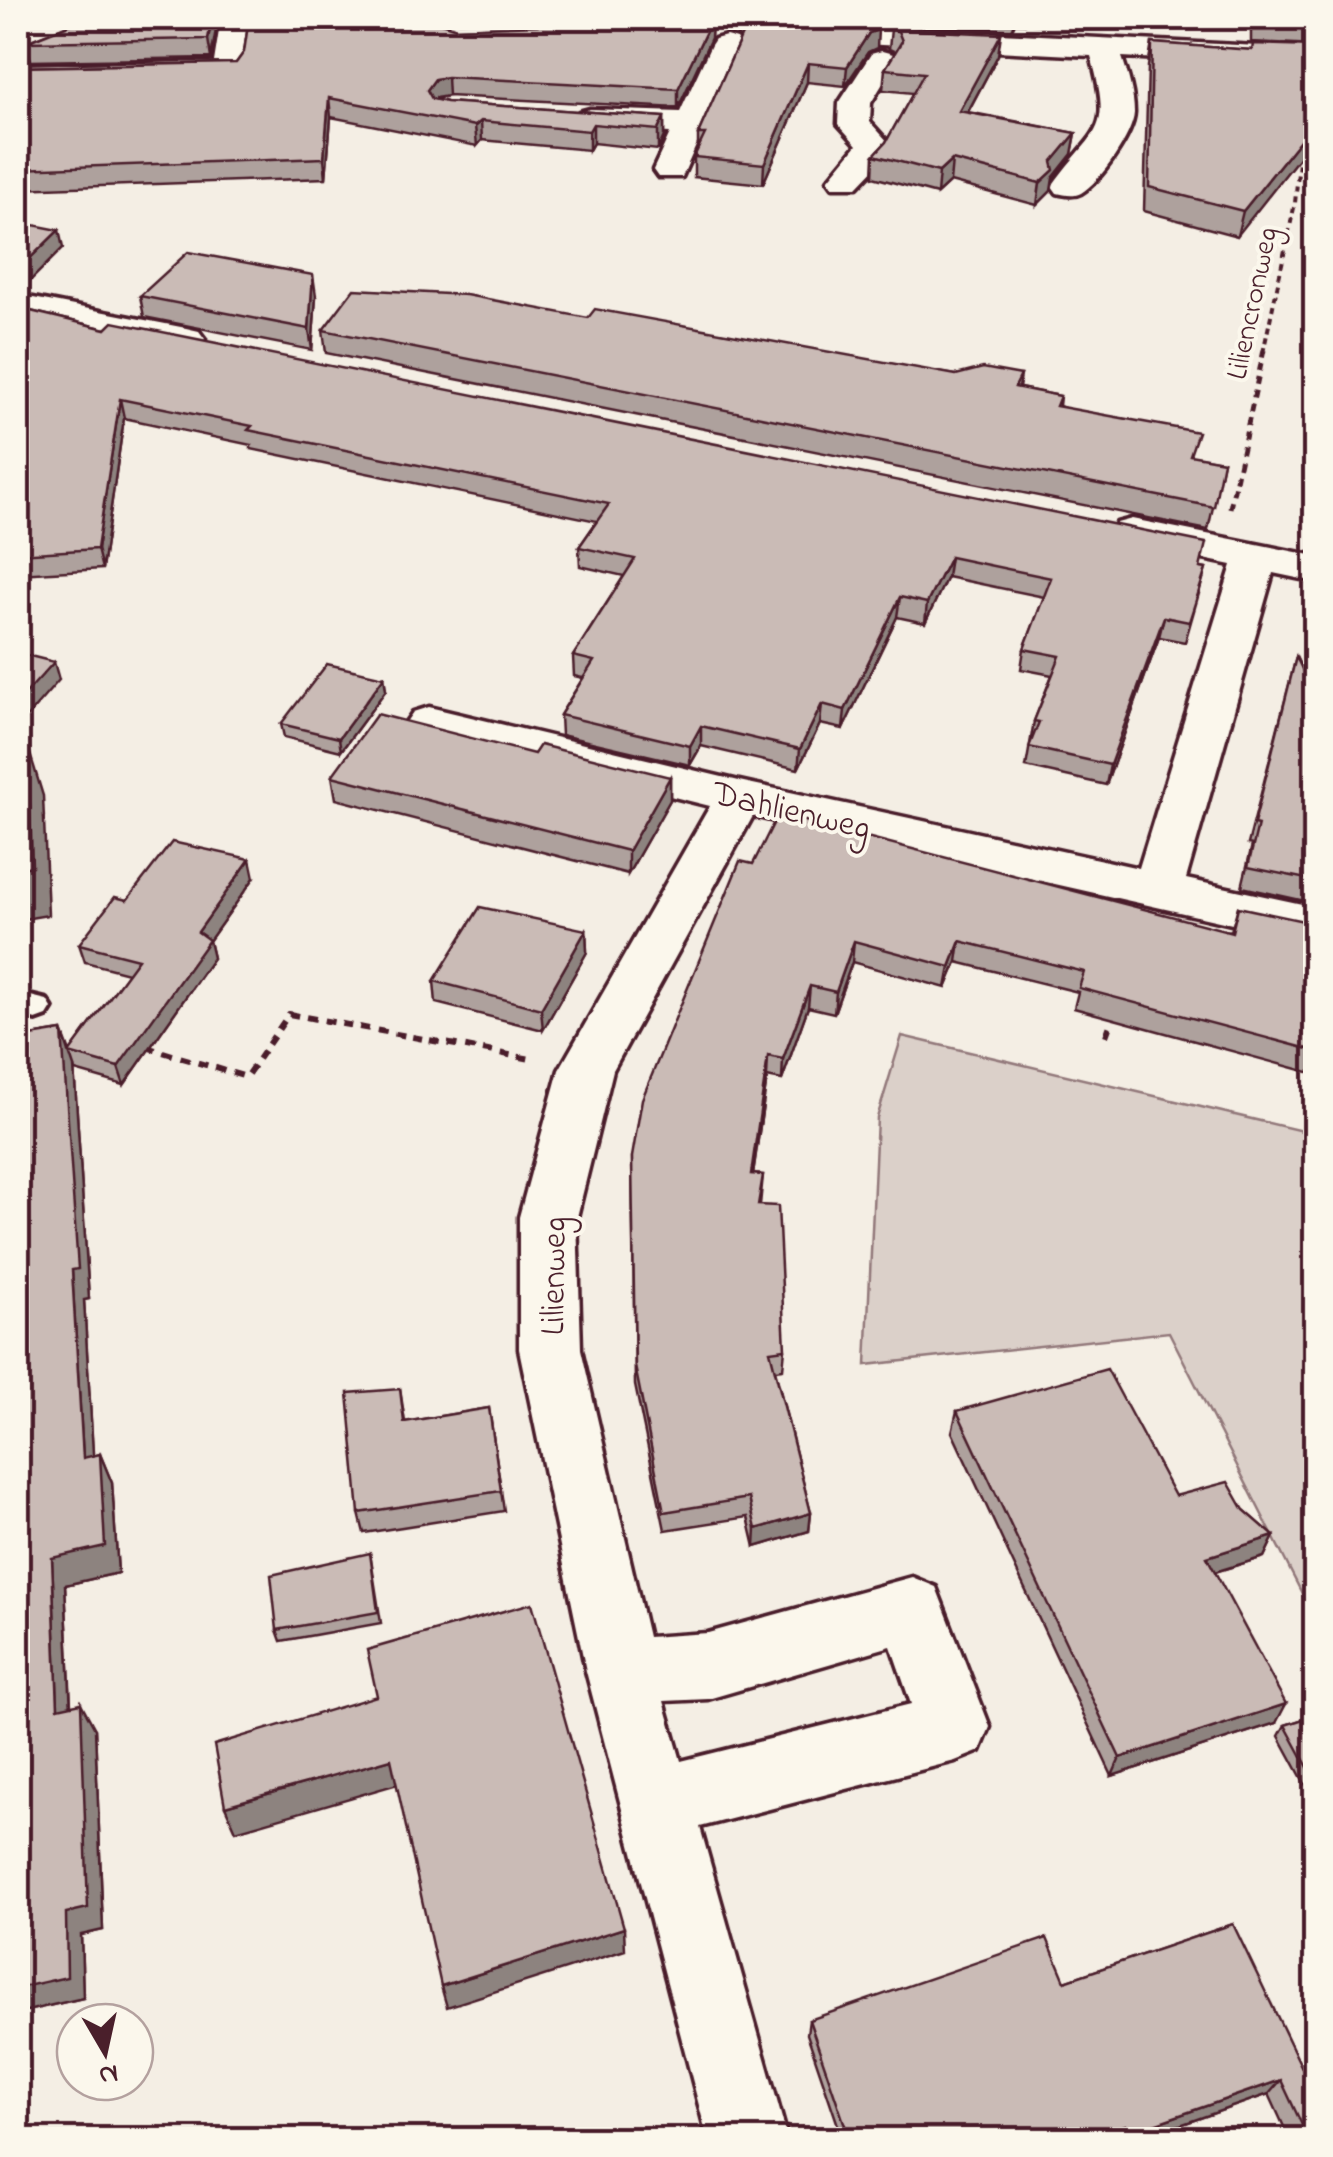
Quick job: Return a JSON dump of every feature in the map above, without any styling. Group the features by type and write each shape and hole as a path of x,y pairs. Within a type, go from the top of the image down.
{"street":[{"path":"18,74 228,71 236,18"},
{"path":"760,18 825,33 1316,58"},
{"path":"1170,50 1184,18"},
{"path":"670,170 691,120 718,33"},
{"path":"1068,186 1102,151 1118,124 1119,97 1104,47"},
{"path":"845,180 869,155 874,144 854,124 855,103 882,60"},
{"path":"558,116 668,124 691,120"},
{"path":"18,306 213,345"},
{"path":"1104,526 1316,569"},
{"path":"1157,892 1237,554"},
{"name":"Dahlienweg","path":"428,722 740,797 1316,925"},
{"name":"Lilienweg","path":"740,797 586,1070 548,1218 550,1349 621,1672 748,2140"},
{"path":"621,1672 708,1666 912,1609 955,1727 655,1803"}],"path":[{"name":"Liliencronweg","path":"1237,554 1228,518 1295,204 1300,149"},
{"path":"1106,1036 1118,1000"},
{"path":"143,1046 246,1077 289,1014 586,1070"}],"shaded area":[{"path":"902,1036 1315,1134 1315,1619 1169,1332 866,1365 877,1118"}],"building":[{"path":"86,18 212,18 208,39 26,42"},
{"path":"249,18 439,18 441,23 456,28 712,19 678,89 447,77 435,79 427,90 432,99 446,102 664,117 658,130 593,124 589,131 481,121 475,126 329,98 324,158 18,169 18,67 236,63 244,52"},
{"path":"738,18 786,18 825,27 878,30 869,33 847,67 808,63 764,164 694,157 705,134 698,134 745,28"},
{"path":"1316,18 1316,22 1256,19"},
{"path":"891,29 1001,34 959,111 1076,133 1052,162 1054,170 1040,183 952,160 939,172 874,155 886,142 924,73 885,69 902,41 898,31"},
{"path":"1152,43 1252,50 1253,44 1316,46 1316,120 1243,211 1149,187"},
{"path":"18,222 59,230 18,270"},
{"path":"188,252 313,275 309,329 140,296"},
{"path":"354,289 466,295 588,318 595,309 956,375 983,368 1021,375 1015,387 1060,396 1056,406 1198,432 1190,455 1223,461 1214,507 323,330"},
{"path":"18,308 106,329 113,322 1206,543 1200,568 1206,569 1189,622 1164,617 1110,765 1029,747 1039,722 1034,721 1060,656 1024,649 1051,578 950,557 927,603 900,597 845,710 822,704 800,749 701,726 690,746 560,715 594,661 573,656 635,559 579,547 609,504 248,430 252,426 120,399 97,549 18,554"},
{"path":"1316,640 1316,664 1310,663"},
{"path":"18,653 54,662 18,702"},
{"path":"1296,657 1316,697 1316,881 1248,867 1258,825 1254,824"},
{"path":"327,664 384,677 339,738 281,724"},
{"path":"377,714 534,754 540,745 670,777 628,851 332,776"},
{"path":"28,747 32,866 18,869 18,748"},
{"path":"778,814 1232,932 1238,907 1313,923 1307,951 1316,953 1316,1051 1079,988 1084,972 960,941 950,967 854,941 836,992 810,986 783,1059 768,1056 751,1174 763,1175 758,1205 778,1206 785,1349 770,1351 811,1513 756,1529 749,1498 664,1512 635,1366 632,1157 642,1099 740,861 753,864"},
{"path":"172,842 250,859 198,932 209,940 118,1067 69,1053 138,959 79,944 115,897 127,900"},
{"path":"480,907 586,930 541,1009 434,981"},
{"path":"62,1031 78,1269 72,1270 83,1458 100,1454 105,1546 52,1558 58,1708 81,1703 88,1908 66,1913 67,1977 18,1988 18,1038"},
{"path":"1107,1369 1175,1496 1228,1482 1244,1510 1274,1536 1207,1557 1286,1704 1120,1758 957,1411"},
{"path":"400,1389 404,1422 489,1408 501,1491 359,1513 348,1393"},
{"path":"370,1553 378,1612 277,1630 271,1575"},
{"path":"532,1603 624,1928 441,1986 391,1759 225,1806 214,1745 377,1696 367,1650"},
{"path":"1316,1715 1316,1782 1285,1725"},
{"path":"1233,1924 1303,2070 1316,2066 1316,2140 1309,2140 1281,2080 1128,2133 1125,2125 1086,2140 850,2140 809,2020 1047,1938 1065,1981"}]}
